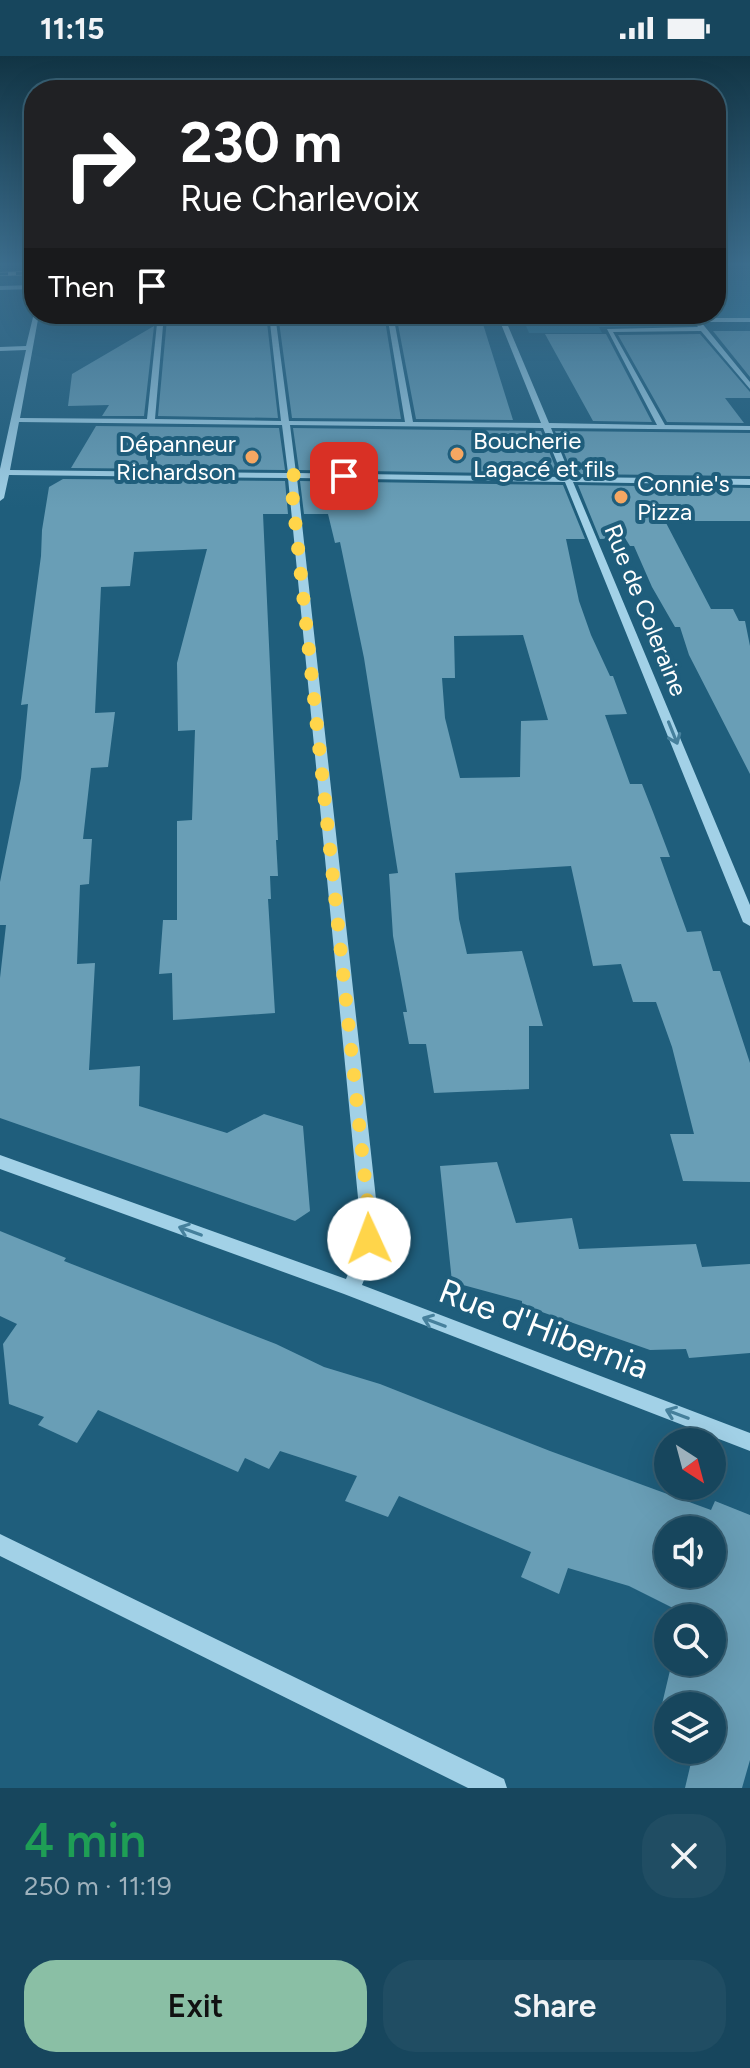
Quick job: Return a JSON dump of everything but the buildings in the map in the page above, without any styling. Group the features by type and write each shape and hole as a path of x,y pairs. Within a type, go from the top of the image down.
{"street":[{"path":"151,420 158,347"},
{"path":"276,347 368,1208 368,1247 351,1289"},
{"path":"396,347 409,424"},
{"name":"Rue de Coleraine","path":"514,347 750,922"},
{"path":"618,347 662,427"},
{"path":"718,347 750,387"},
{"path":"0,349 29,348 2,472 0,498"},
{"path":"15,420 750,428"},
{"path":"2,472 750,482"},
{"name":"Rue d'Hibernia","path":"0,1162 351,1289 750,1442"},
{"path":"0,1545 495,1788"}],"place":[{"name":"Boucherie Lagacé et fils","path":"457,454"},
{"name":"Dépanneur Richardson","path":"252,457"},
{"name":"Connie's Pizza","path":"621,497"}],"route":[{"path":"344,476 292,475 292,491 369,1239"}]}
